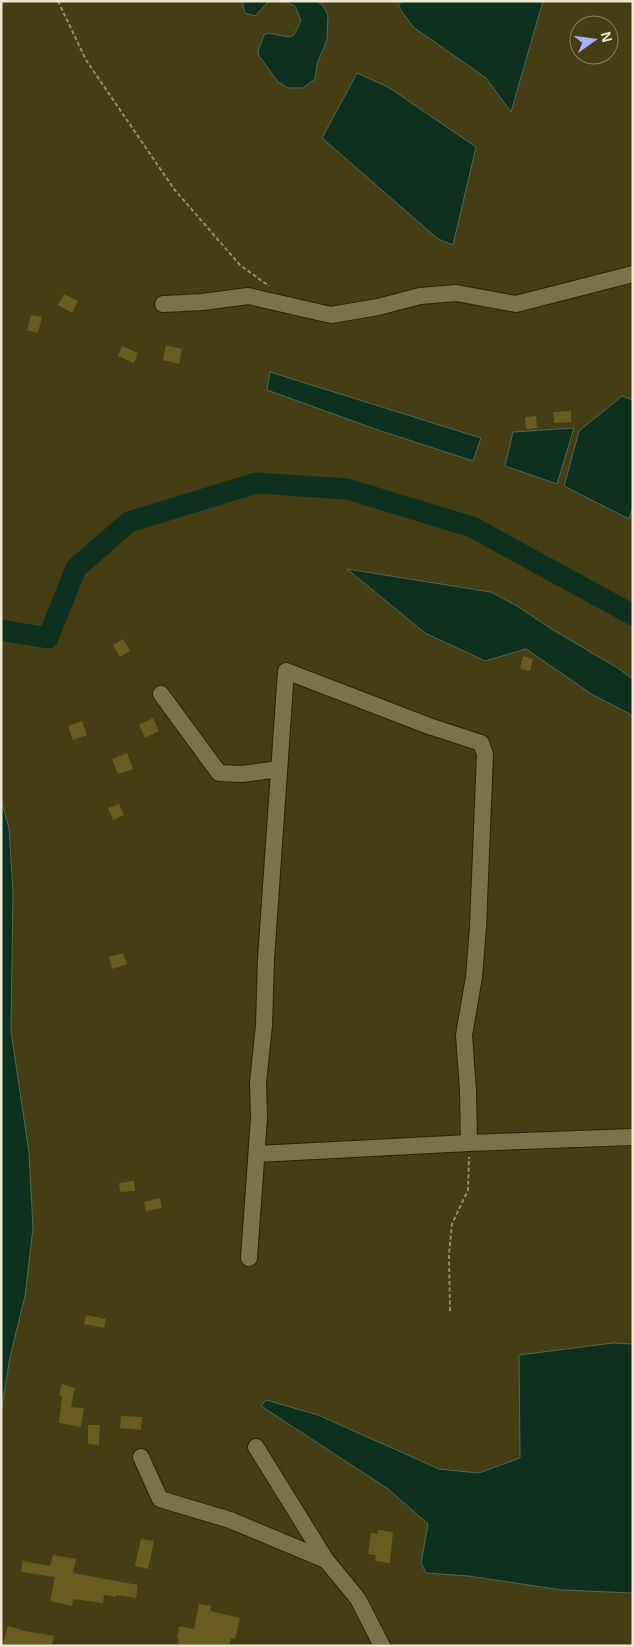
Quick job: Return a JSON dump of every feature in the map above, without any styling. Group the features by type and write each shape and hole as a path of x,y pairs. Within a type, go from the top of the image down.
{"street":[{"path":"163,304 203,302 248,296 332,315 378,307 420,296 456,293 516,304 633,274"},
{"path":"249,1258 259,1118 258,1083 264,1026 266,959 286,671 429,726 481,743 485,754 478,927 474,977 464,1035 470,1143"},
{"path":"161,694 219,773 242,774 279,769"},
{"path":"257,1154 633,1137"},
{"path":"256,1447 326,1560 358,1599 382,1646"},
{"path":"141,1457 160,1498 230,1520 326,1560"}],"path":[{"path":"58,1 86,60 174,189 240,265 269,286"},
{"path":"450,1311 449,1254 452,1224 468,1190 470,1143"}],"shaded area":[{"path":"242,1 269,1 255,16 245,13"},
{"path":"284,1 317,1 323,6 328,15 327,40 317,64 315,79 303,88 288,88 278,82 259,56 258,51 264,35 268,33 289,37 294,35 301,21 295,6"},
{"path":"402,1 543,1 511,112 486,78 413,27 398,6"},
{"path":"357,73 388,87 476,147 453,245 438,239 322,138"},
{"path":"270,372 481,438 473,461 375,429 267,390"},
{"path":"622,396 633,400 633,507 629,519 564,486 579,431"},
{"path":"574,428 557,484 505,466 513,432"},
{"path":"347,569 491,592 517,606 633,679 633,717 593,695 526,649 485,661 425,633"},
{"path":"1,800 9,828 13,891 11,1031 29,1153 33,1228 25,1296 10,1357 1,1411"},
{"path":"613,1343 633,1344 633,1593 562,1590 468,1576 426,1573 421,1563 428,1524 388,1489 261,1406 266,1400 318,1415 439,1469 479,1473 520,1458 519,1355"}],"building":[{"path":"64,294 78,301 72,313 58,305"},
{"path":"31,315 42,317 38,333 27,330"},
{"path":"166,345 182,349 179,364 163,360"},
{"path":"122,346 138,353 134,363 118,356"},
{"path":"571,411 571,422 554,423 553,412"},
{"path":"536,416 537,428 526,429 525,417"},
{"path":"123,639 130,651 120,657 113,645"},
{"path":"523,656 533,659 530,671 520,669"},
{"path":"153,718 159,731 145,738 139,725"},
{"path":"82,721 87,735 73,740 68,726"},
{"path":"127,753 133,769 118,774 112,759"},
{"path":"119,804 124,815 113,820 108,808"},
{"path":"123,953 127,964 112,969 109,957"},
{"path":"134,1181 135,1191 120,1192 119,1183"},
{"path":"160,1198 162,1208 146,1211 144,1202"},
{"path":"86,1315 106,1319 104,1328 84,1324"},
{"path":"62,1384 75,1388 71,1407 84,1408 81,1427 59,1423 62,1396 59,1395"},
{"path":"121,1416 142,1417 141,1430 120,1428"},
{"path":"88,1425 100,1425 99,1445 88,1444"},
{"path":"378,1530 393,1532 390,1563 375,1561 376,1555 368,1554 371,1533 378,1534"},
{"path":"141,1539 154,1541 148,1569 135,1566"},
{"path":"53,1555 76,1559 73,1573 138,1585 136,1598 104,1595 103,1603 73,1599 72,1606 50,1601 55,1577 21,1572 23,1561 50,1566"},
{"path":"199,1604 211,1606 210,1611 240,1618 235,1639 231,1638 229,1646 178,1646 179,1626 194,1629"},
{"path":"8,1626 54,1636 52,1646 2,1646"}],"waterway":[{"path":"1,630 48,638 76,568 129,522 256,483 347,489 472,527 633,615"}]}
